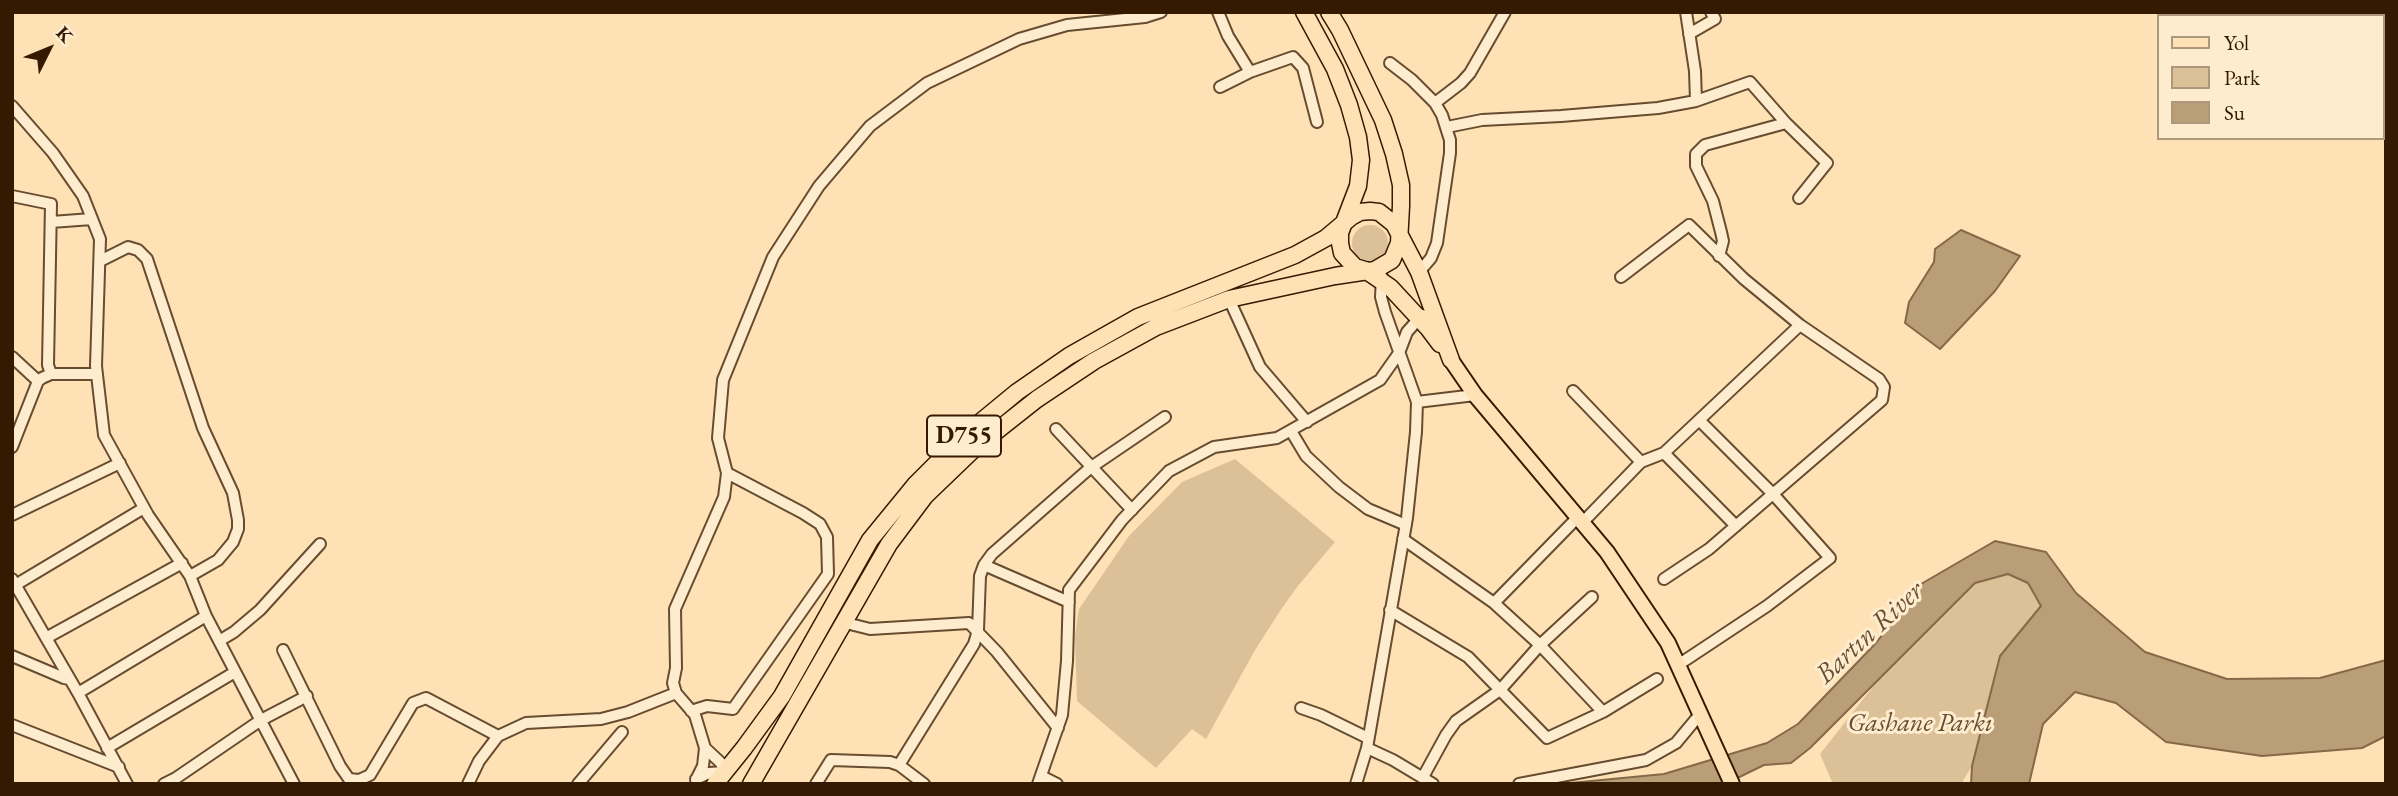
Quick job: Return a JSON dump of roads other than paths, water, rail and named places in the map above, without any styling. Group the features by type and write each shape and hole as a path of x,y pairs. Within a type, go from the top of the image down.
{"highway":[{"path":"1304,12 1335,69 1358,137 1361,160 1358,186 1339,243 1342,253 1355,267 1383,273 1424,322 1451,360"},
{"path":"1329,12 1383,120 1401,186 1397,252 1383,273"},
{"path":"1344,224 1360,212 1370,211 1388,217 1419,272 1424,322"},
{"name":"D755","path":"720,778 782,696 870,540 915,485 967,434 1048,370 1138,317 1295,255 1326,239 1344,224"},
{"name":"D755","path":"751,784 888,544 925,496 975,448 1037,399 1094,361 1156,327 1229,299 1365,270"},
{"path":"720,778 742,784"}],"main road":[{"path":"1451,360 1475,395 1608,552 1668,643 1732,784"}],"street":[{"path":"693,782 703,766 705,748 695,715 677,693 673,683 676,667 675,609 724,497 727,473 718,439 723,380 773,257 819,186 870,126 927,83 1019,39 1067,25 1145,17 1161,12"},
{"path":"1218,12 1228,36 1250,72"},
{"path":"1435,103 1470,73 1505,12"},
{"path":"1686,12 1696,101"},
{"path":"1689,34 1715,19 1711,12"},
{"path":"1220,87 1250,72 1293,57 1303,68 1317,122"},
{"path":"1390,63 1435,103 1447,127 1450,153 1437,243 1431,258 1419,272"},
{"path":"1447,127 1482,120 1658,107 1696,101 1750,82 1786,123 1827,163 1799,198"},
{"path":"12,106 53,153 83,196 100,239 97,374 104,435 145,508 190,576 206,616 292,780 280,784"},
{"path":"1720,256 1723,241 1721,232 1713,201 1696,166 1696,154 1705,145 1786,123"},
{"path":"12,196 51,204 48,365 51,374"},
{"path":"51,222 92,219"},
{"path":"1621,277 1689,225 1744,279 1800,325 1879,379 1885,392 1882,400 1709,549 1664,579"},
{"path":"100,261 128,247 138,250 147,259 203,428 233,493 238,520 233,542 218,560 190,576"},
{"path":"1356,784 1367,743 1406,524 1416,432 1417,402 1381,298 1383,273"},
{"path":"1229,299 1260,367 1307,422"},
{"path":"1058,784 1040,780 1062,715 1068,661 1069,590 1132,510 1169,471 1214,447 1277,438 1380,380 1399,353 1407,332 1424,322"},
{"path":"1494,603 1641,462 1664,453 1800,325"},
{"path":"12,357 38,381"},
{"path":"12,447 38,381 51,374 97,374"},
{"path":"1573,391 1641,462"},
{"path":"1417,402 1475,395"},
{"path":"899,765 974,644 978,630 980,576 992,554 1090,468 1165,417"},
{"path":"1678,665 1767,606 1830,558 1773,494 1699,420"},
{"path":"1056,429 1132,510"},
{"path":"1291,430 1306,456 1339,487 1368,509 1406,524"},
{"path":"1664,453 1736,526"},
{"path":"12,515 120,463"},
{"path":"691,711 707,706 733,709 828,574 827,537 820,524 727,473"},
{"path":"127,784 78,693 13,584 145,508"},
{"path":"1403,539 1494,603 1540,645 1603,712"},
{"path":"219,641 260,610 320,544"},
{"path":"46,638 181,562"},
{"path":"984,565 1069,602"},
{"path":"1301,708 1321,715 1428,781 1446,735 1456,721 1500,690 1540,645 1592,597"},
{"path":"1390,610 1468,657 1547,738 1603,712 1657,679"},
{"path":"78,693 206,616"},
{"path":"842,622 870,629 969,623 978,630 1058,728"},
{"path":"283,650 349,779 359,780 370,775 413,702 426,698 498,736"},
{"path":"12,656 69,679"},
{"path":"107,748 235,672"},
{"path":"468,784 479,761 498,736 527,723 601,719 628,712 677,693"},
{"path":"164,784 176,779 261,720 307,696"},
{"path":"1519,784 1646,760 1675,743 1701,713"},
{"path":"12,725 119,768"},
{"path":"578,784 622,733"},
{"path":"693,782 709,773 720,778 721,763 705,748"},
{"path":"816,784 831,760 883,760 899,765 924,784"}],"water":[{"path":"1961,230 2020,256 1995,291 1940,349 1905,323 1909,302 1934,262 1935,249"},
{"path":"1995,541 2046,552 2076,593 2145,652 2227,679 2320,678 2386,660 2386,736 2362,748 2262,756 2166,742 2116,703 2075,692 2043,724 2029,784 1971,784 1972,766 2000,656 2041,606 2028,583 2008,574 1975,583 1810,748 1791,763 1764,765 1725,784 1560,784 1664,774 1767,743 1798,724 1876,643 1921,584"}],"water label":[{"name":"Bartın River","path":"1870,633"}],"park label":[{"name":"Gashane Parkı","path":"1920,724"}]}
